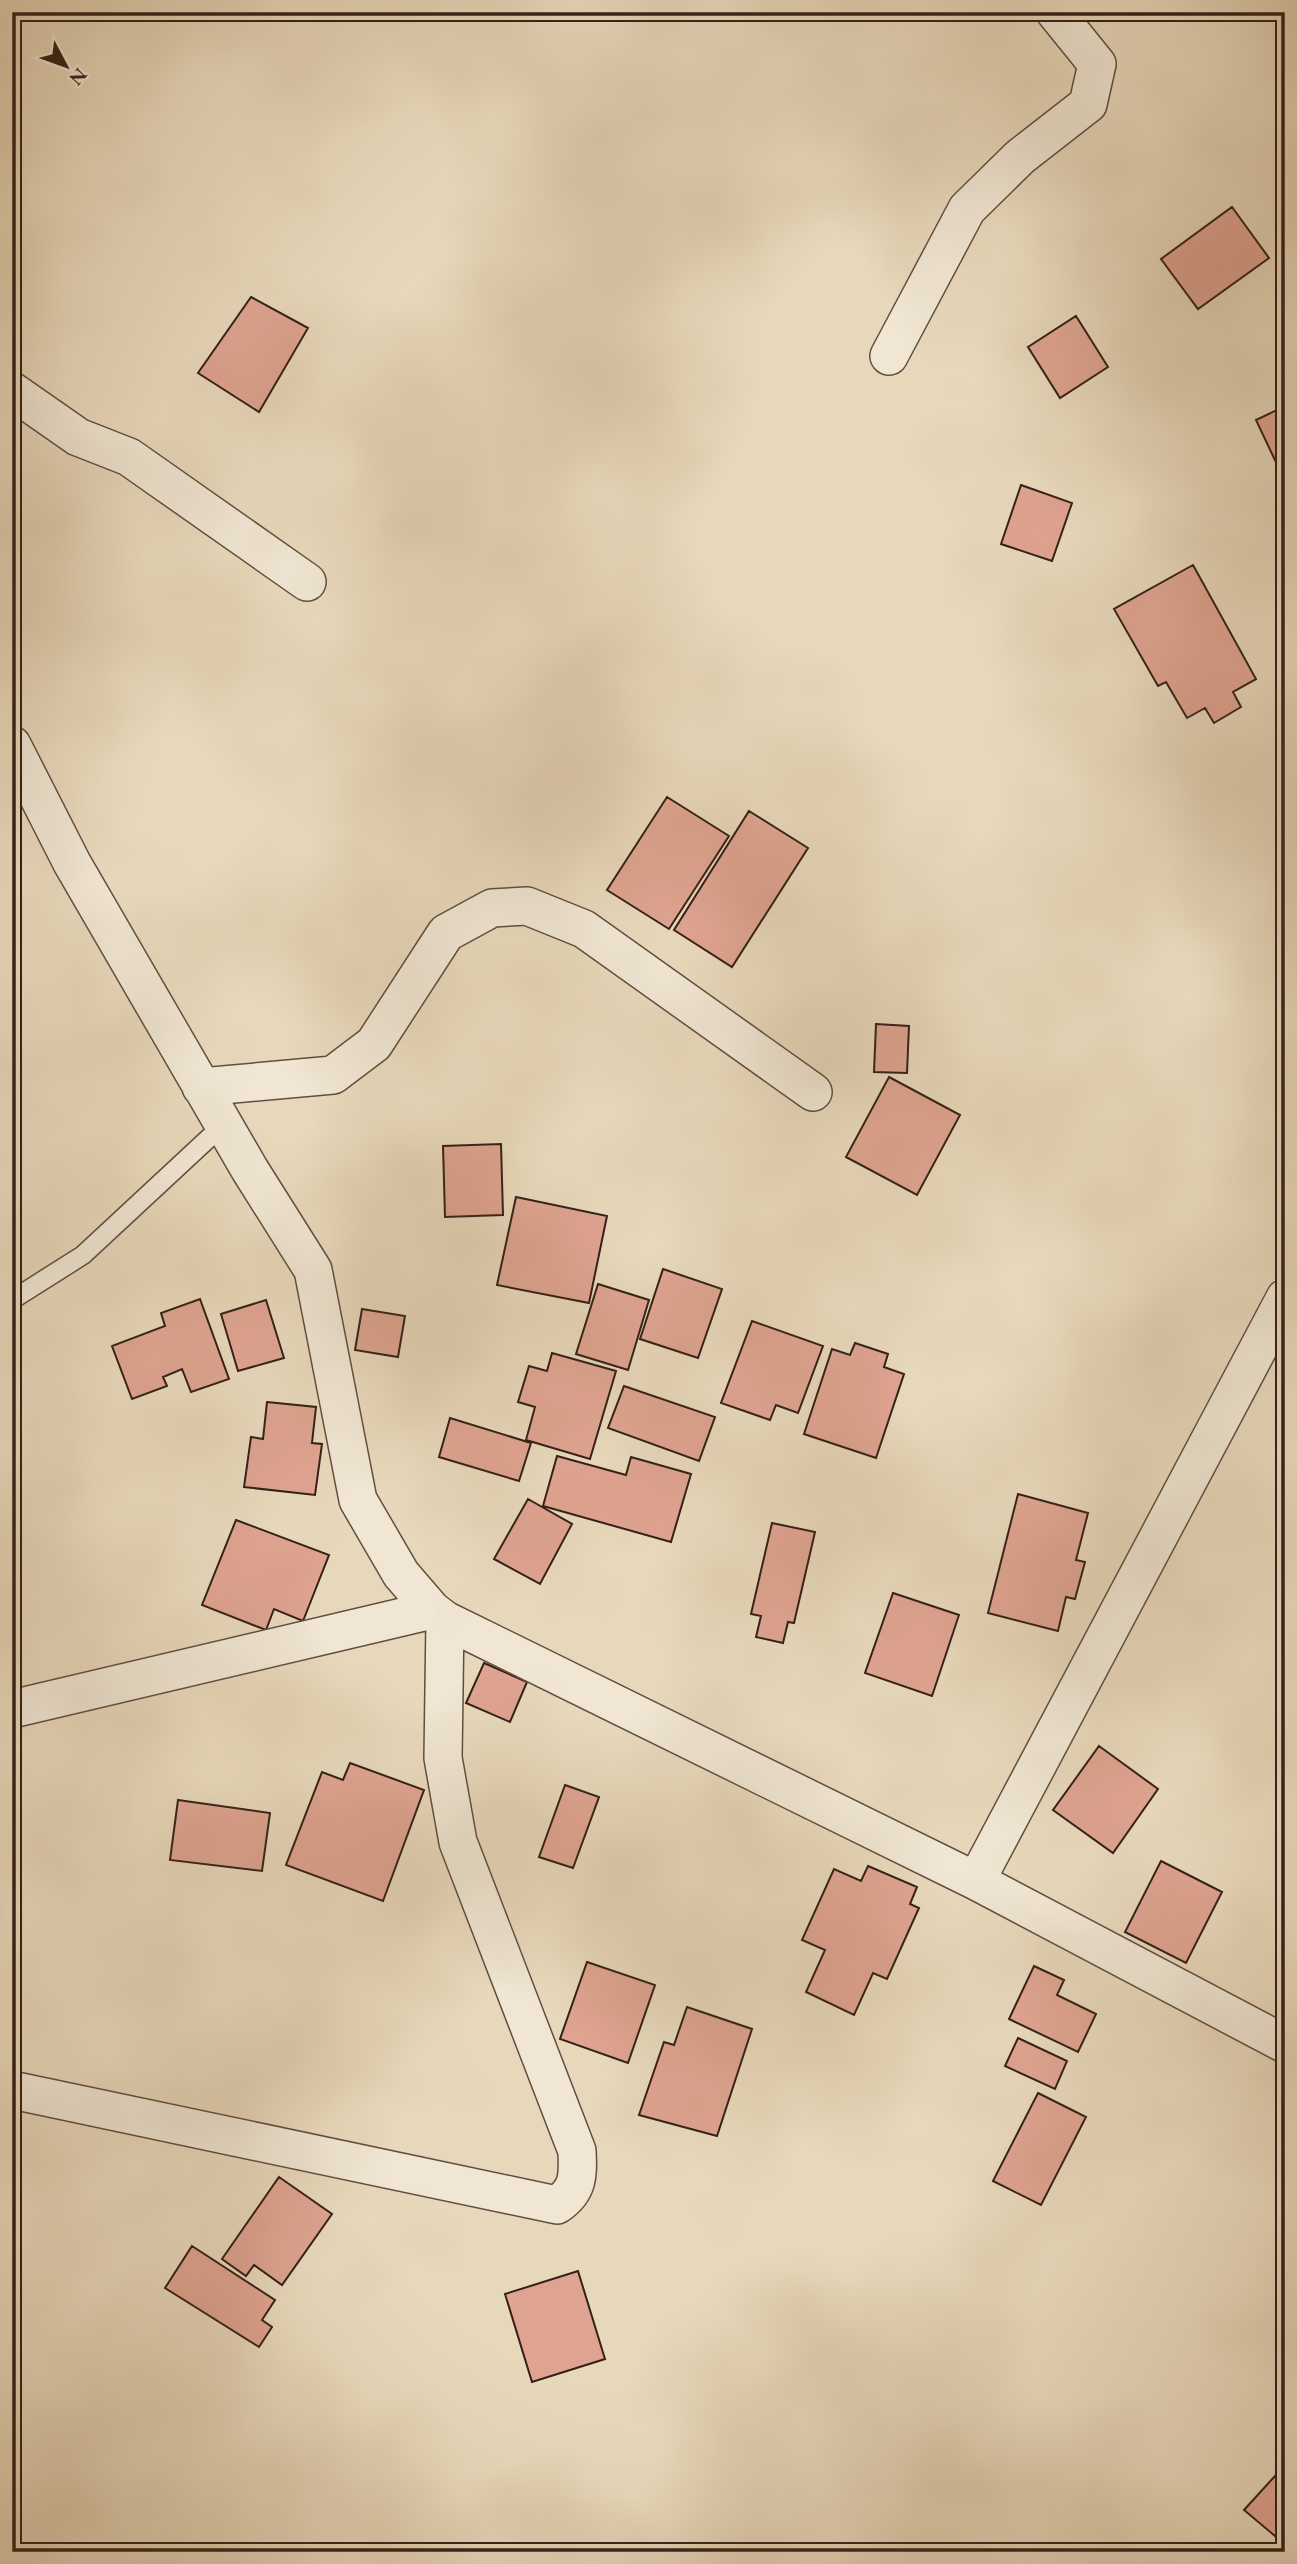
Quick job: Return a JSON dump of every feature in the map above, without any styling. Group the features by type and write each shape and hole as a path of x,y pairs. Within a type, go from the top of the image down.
{"street":[{"path":"889,356 967,209 1020,157 1088,104 1097,64 1055,12"},
{"path":"12,391 78,437 129,457 307,582"},
{"path":"12,745 72,863 201,1087 313,1270 358,1500 401,1574 438,1615 976,1881 1285,2045"},
{"path":"201,1087 333,1074 374,1044 446,933 492,908 527,906 584,929 813,1092"},
{"path":"976,1881 1285,1298"},
{"path":"12,1709 438,1615"},
{"path":"12,2090 557,2205 570,2196 579,2180 577,2151 457,1842 443,1758 438,1615"}],"lane":[{"path":"12,1300 83,1255 224,1124"}],"building":[{"path":"1232,207 1269,258 1198,309 1161,259"},
{"path":"251,297 308,328 259,412 198,373"},
{"path":"1076,316 1108,367 1060,398 1028,347"},
{"path":"1285,406 1285,474 1282,475 1256,420"},
{"path":"1021,485 1072,503 1052,561 1001,544"},
{"path":"1193,565 1256,679 1233,692 1241,707 1214,723 1205,708 1187,718 1166,682 1158,686 1114,609"},
{"path":"667,797 729,836 669,929 607,890"},
{"path":"749,811 808,848 732,967 674,930"},
{"path":"876,1024 909,1026 907,1073 874,1072"},
{"path":"889,1077 960,1115 917,1195 846,1157"},
{"path":"501,1144 503,1215 445,1217 443,1146"},
{"path":"516,1197 607,1216 589,1303 497,1285"},
{"path":"663,1269 722,1289 698,1358 640,1339"},
{"path":"598,1284 649,1300 628,1370 576,1354"},
{"path":"200,1299 229,1379 191,1392 182,1369 163,1377 167,1386 132,1399 112,1346 165,1326 161,1313"},
{"path":"266,1300 284,1358 238,1371 221,1314"},
{"path":"362,1309 405,1316 398,1357 355,1350"},
{"path":"752,1321 823,1346 798,1413 776,1405 770,1420 721,1403"},
{"path":"855,1343 888,1354 884,1367 904,1374 876,1458 804,1434 832,1349 850,1355"},
{"path":"552,1353 616,1371 590,1459 526,1440 535,1407 518,1402 529,1366 547,1371"},
{"path":"624,1386 715,1417 699,1461 608,1428"},
{"path":"267,1402 316,1407 312,1443 322,1444 315,1495 244,1487 251,1437 263,1439"},
{"path":"450,1418 531,1443 519,1481 439,1457"},
{"path":"557,1456 626,1475 631,1457 691,1474 671,1542 543,1506"},
{"path":"1018,1494 1088,1513 1076,1560 1085,1562 1075,1599 1066,1597 1058,1631 988,1613"},
{"path":"528,1499 572,1524 540,1584 494,1559"},
{"path":"236,1520 329,1555 303,1621 274,1609 266,1630 202,1605"},
{"path":"772,1523 815,1532 794,1623 788,1622 783,1643 756,1637 761,1616 751,1614"},
{"path":"893,1593 959,1615 932,1696 865,1673"},
{"path":"484,1663 527,1682 510,1722 466,1703"},
{"path":"1099,1746 1158,1789 1113,1853 1053,1810"},
{"path":"350,1763 424,1790 383,1901 286,1865 322,1772 343,1780"},
{"path":"565,1785 599,1797 573,1868 539,1857"},
{"path":"1285,1785 1285,1830 1278,1829"},
{"path":"178,1800 270,1813 262,1871 170,1860"},
{"path":"1161,1861 1222,1892 1186,1963 1125,1932"},
{"path":"868,1866 917,1887 910,1904 919,1908 887,1979 873,1973 854,2015 806,1992 825,1950 802,1940 834,1869 861,1881"},
{"path":"587,1962 655,1985 628,2063 560,2039"},
{"path":"1034,1966 1064,1980 1057,1995 1096,2014 1078,2052 1009,2019"},
{"path":"687,2007 752,2029 717,2136 639,2115 664,2042 674,2045"},
{"path":"1018,2038 1067,2061 1055,2089 1005,2066"},
{"path":"1038,2093 1086,2117 1041,2205 993,2181"},
{"path":"279,2177 332,2214 282,2285 254,2265 246,2276 222,2259"},
{"path":"192,2246 275,2300 262,2320 272,2327 259,2347 165,2288"},
{"path":"578,2271 605,2359 532,2382 505,2294"},
{"path":"1285,2465 1285,2525 1275,2536 1244,2510"}]}
